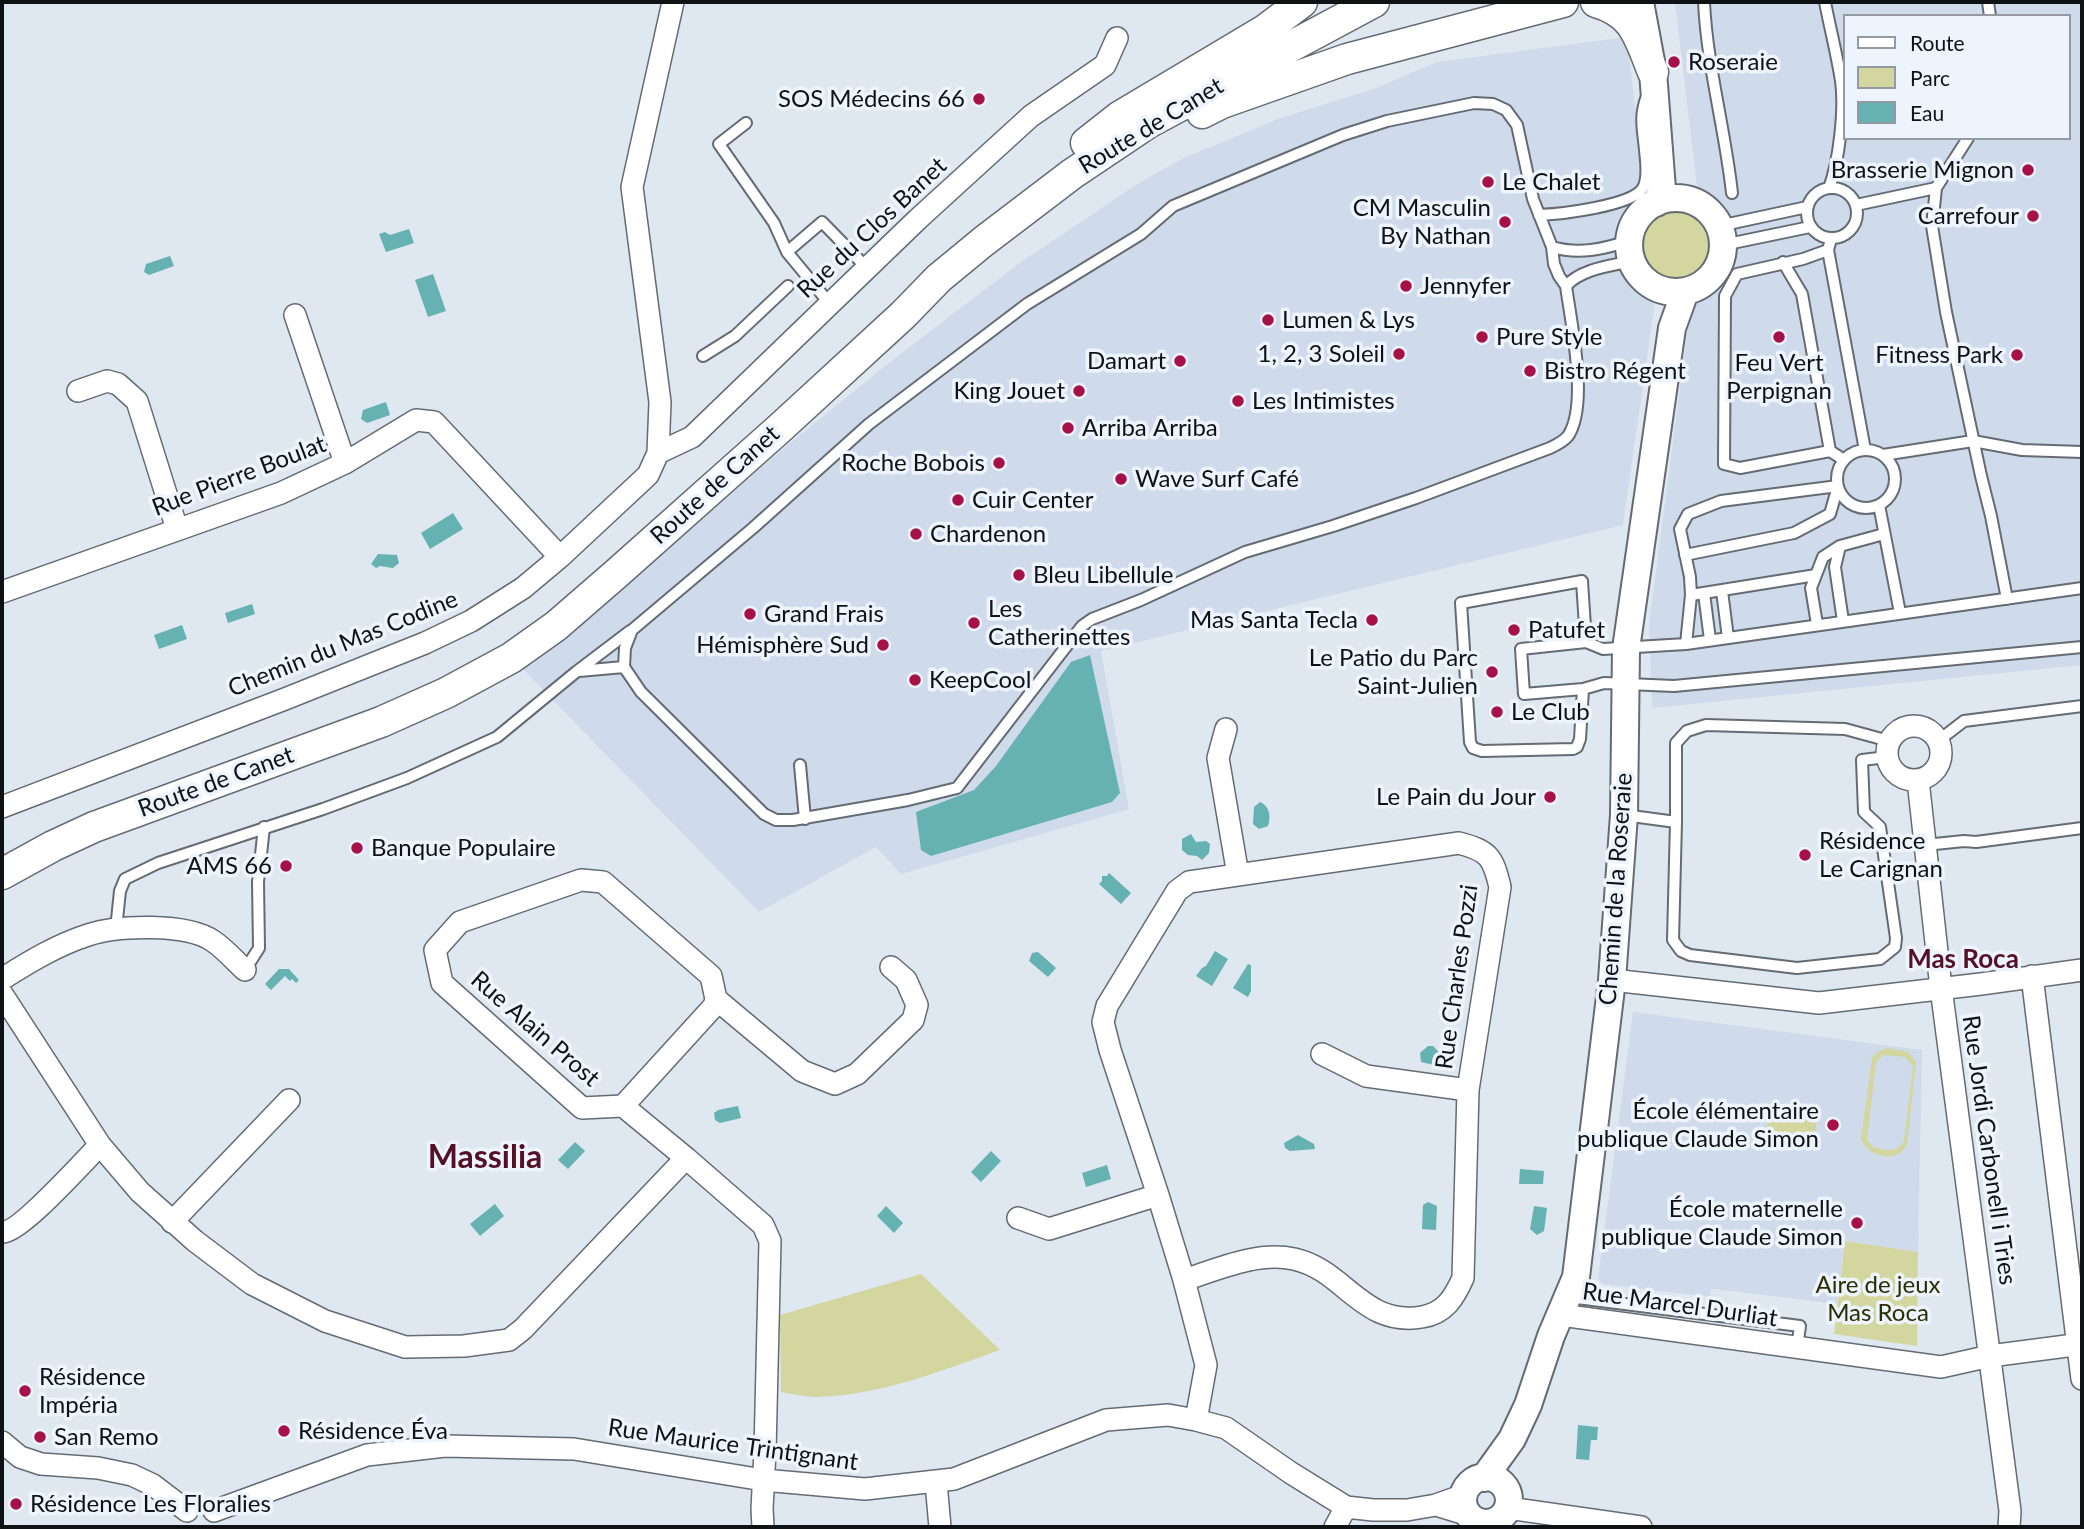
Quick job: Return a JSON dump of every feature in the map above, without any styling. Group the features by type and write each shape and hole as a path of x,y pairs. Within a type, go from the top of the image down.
{"main road":[{"path":"1021,204 1119,117 1265,30 1302,2"},
{"name":"Route de Canet","path":"2,860 46,834 88,814 376,711 441,683 501,649 546,618 609,564 888,301 1021,204 1123,124 1350,2"},
{"name":"Route de Canet","path":"2,874 94,827 381,722 446,693 511,658 556,626 616,574 780,428 1021,204 1072,174 1148,123 1374,2"},
{"path":"1021,204 1222,103 1347,59 1563,2"},
{"path":"1596,2 1611,6 1633,25 1653,76"}],"street":[{"path":"658,453 660,402 632,187 673,2"},
{"path":"1640,2 1653,76 1662,189 1656,203"},
{"path":"1655,2 1678,183 1686,200"},
{"name":"Rue du Clos Banet","path":"658,453 692,437 918,219 1031,116 1105,65 1117,38"},
{"path":"1671,199 1686,200 1711,214 1721,235 1722,255 1718,268 1698,287 1685,292 1671,292 1644,280 1631,251 1634,224 1656,203 1671,199"},
{"name":"Chemin de la Roseraie","path":"1657,288 1672,328"},
{"name":"Chemin de la Roseraie","path":"1487,1508 1576,1276 1612,980 1624,815 1626,649 1672,328 1685,292"},
{"path":"295,315 345,463"},
{"path":"78,391 107,381 118,384 137,401 177,529"},
{"name":"Rue Pierre Boulat","path":"2,592 281,493 345,463 416,420 434,422 560,556"},
{"name":"Chemin du Mas Codine","path":"2,807 425,643 471,621 523,588 560,556 648,474 658,453"},
{"path":"1918,726 1933,734 1938,741 1941,757 1938,765 1926,778 1910,780 1901,777 1889,766 1888,749 1901,729 1918,726"},
{"path":"1226,729 1218,758 1238,875"},
{"name":"Rue Jordi Carbonell i Tries","path":"1918,780 1941,988 2010,1511 2009,1527"},
{"name":"Rue Charles Pozzi","path":"1184,1280 1262,1257 1290,1258 1312,1263 1372,1309 1393,1318 1435,1315 1454,1298 1463,1278 1468,1090 1500,887 1495,865 1481,849 1459,843 1189,882 1177,891 1107,1006 1103,1022 1184,1280 1206,1365 1196,1420"},
{"name":"Rue Alain Prost","path":"623,1106 714,1006 716,999 711,976 603,882 581,880 460,922 435,950 442,983 582,1108 623,1106 763,1225 770,1241 762,1527"},
{"path":"2,979 44,953 90,934 116,929 174,928 187,932 212,940 245,970"},
{"path":"716,999 802,1071 835,1084 857,1074 913,1020 917,1005 906,980 891,967"},
{"path":"1612,980 1819,1003 2082,970"},
{"path":"2032,976 2080,1345 2082,1380"},
{"path":"2,994 100,1145 140,1192 172,1222 252,1284 326,1321 405,1346 464,1346 509,1340 523,1329 687,1158"},
{"path":"1322,1054 1366,1076 1468,1090"},
{"path":"172,1222 289,1100"},
{"path":"2,1232 7,1232 26,1219 100,1145"},
{"path":"1018,1218 1049,1229 1158,1195"},
{"name":"Rue Marcel Durliat","path":"1565,1306 1797,1348 1941,1367 1990,1356 2080,1345"},
{"name":"Rue Maurice Trintignant","path":"184,1519 197,1505 209,1507 216,1519 368,1455 444,1446 573,1449 763,1480 865,1489 954,1479 1106,1420 1168,1415 1226,1428 1346,1507 1373,1510 1407,1510 1436,1505 1487,1508"},
{"path":"2,1442 20,1457 41,1464 98,1468 132,1475 153,1485 184,1519"},
{"path":"936,1483 940,1527"},
{"path":"1335,1527 1346,1507"},
{"path":"1487,1508 1641,1527"}],"lane":[{"path":"1704,2 1732,193"},
{"path":"1825,2 1842,84 1840,128 1834,175 1829,188"},
{"path":"1539,215 1630,199 1641,191 1645,185 1646,172 1641,110 1653,76"},
{"path":"116,929 120,891 125,879 158,863 407,778 497,737 632,630 753,528 869,424 1027,304 1141,234 1173,206 1343,135 1387,121 1474,103 1493,104 1512,116 1517,125 1539,215 1552,247 1554,264 1566,286 1578,379 1577,412 1568,435 1562,441 1550,448 1416,498 1245,552 1141,600 1092,619 1082,626 957,788 908,800 805,818 776,820 764,814 641,692 624,667 625,648 632,630"},
{"path":"746,123 719,144 774,223 787,252 830,304"},
{"path":"1967,140 1936,188 1932,226 2007,599"},
{"path":"1844,460 1830,451 1740,468 1724,464 1726,296 1737,274 1803,259 1830,244 1852,228 1857,213 1856,205 1846,191 1829,188 1814,194 1806,214 1810,227 1830,244 1865,450"},
{"path":"1856,205 1936,188"},
{"path":"1721,235 1807,207"},
{"path":"787,252 822,222 867,268"},
{"path":"1721,235 1810,227"},
{"path":"1552,247 1568,252 1605,249 1631,251"},
{"path":"1566,286 1631,251"},
{"path":"1554,264 1568,252"},
{"path":"1783,262 1801,294 1830,451"},
{"path":"703,356 735,336 788,286"},
{"path":"1883,455 1973,440 2022,450 2082,452"},
{"path":"1865,450 1883,455 1889,461 1895,478 1890,495 1879,505 1854,505 1838,486 1837,477 1844,460 1850,454 1865,450"},
{"path":"1686,644 1691,595 1680,529 1688,513 1721,502 1838,486"},
{"path":"1685,555 1794,533 1830,514 1838,486"},
{"path":"1879,505 1900,613"},
{"path":"1817,624 1811,588 1823,557 1840,546 1884,534"},
{"path":"1840,546 1835,567 1843,621"},
{"path":"1691,595 1816,575"},
{"path":"1583,690 1580,739 1573,750 1482,751 1473,748 1470,742 1461,603 1582,581 1586,642"},
{"path":"2082,588 1686,644 1603,649 1586,642 1521,649 1524,694 1583,690 1604,683 1674,686 2082,648"},
{"path":"1721,591 1728,638"},
{"path":"1704,593 1710,640"},
{"path":"576,672 624,667"},
{"path":"1938,741 1965,721 2082,706"},
{"path":"1706,725 1845,729 1888,749 1862,760 1864,812 1880,827 1896,938 1895,947 1880,959 1797,968 1690,955 1681,951 1674,940 1676,743 1687,731 1706,725"},
{"path":"800,765 805,818"},
{"path":"1624,815 1676,822"},
{"path":"245,970 259,948 258,882 264,828"},
{"path":"1926,845 1976,842 2082,828"}],"shaded area":[{"path":"1675,2 2082,2 2082,665 1652,708 1649,624 1693,289 1711,214 1699,204"},
{"path":"1627,37 1643,178 1644,212 1635,224 1644,280 1657,288 1623,525 1101,651 1129,809 901,874 876,847 759,912 518,664 890,362 1017,265 1137,184 1184,158 1278,119 1376,88 1437,62"},
{"path":"1633,1012 1922,1050 1918,1252 1845,1241 1837,1304 1714,1289 1711,1289 1710,1297 1603,1284 1598,1279"}],"green space":[{"path":"1676,198 1694,202 1709,212 1719,227 1723,245 1719,263 1709,278 1694,288 1676,292 1658,288 1643,278 1633,263 1629,245 1633,227 1643,212 1658,202"},
{"path":"1887,1048 1908,1052 1916,1062 1907,1144 1903,1150 1891,1156 1870,1151 1861,1139 1872,1058 1877,1052","holes":["1883,1055 1905,1057 1913,1067 1904,1141 1894,1149 1873,1147 1867,1139 1876,1063"]},
{"path":"1769,1113 1817,1119 1815,1138 1767,1132"},
{"name":"Aire de jeux Mas Roca","path":"1845,1241 1918,1252 1917,1346 1834,1334"},
{"path":"921,1274 1000,1350 910,1381 865,1392 818,1397 781,1392 780,1315"}],"water":[{"path":"409,229 414,243 386,252 379,234 385,232 390,235"},
{"path":"170,256 174,266 149,275 144,272 146,264"},
{"path":"433,274 446,311 428,317 415,280"},
{"path":"386,402 390,415 367,423 361,419 363,410"},
{"path":"453,513 463,529 430,549 421,533"},
{"path":"378,554 397,555 399,563 393,568 376,568 371,564"},
{"path":"252,604 255,614 228,623 225,613"},
{"path":"182,625 187,639 159,649 154,635"},
{"path":"1090,655 1120,793 1112,802 931,856 921,850 916,812 974,790 996,766 1071,662"},
{"path":"1260,802 1268,809 1269,819 1268,826 1259,829 1253,824 1254,807"},
{"path":"1191,834 1196,842 1206,841 1210,844 1209,853 1202,860 1182,850 1182,839"},
{"path":"1109,873 1131,893 1121,904 1099,884 1102,876"},
{"path":"1215,951 1228,959 1212,986 1196,976"},
{"path":"1038,952 1056,968 1048,977 1029,961 1032,953"},
{"path":"1248,964 1251,965 1251,991 1248,997 1233,988"},
{"path":"279,969 289,969 299,980 296,983 285,976 271,990 265,984"},
{"path":"1428,1046 1448,1054 1447,1068 1421,1062 1420,1053"},
{"path":"738,1106 741,1118 720,1123 715,1120 714,1113 718,1110"},
{"path":"1298,1135 1314,1144 1315,1149 1290,1151 1285,1148 1284,1143"},
{"path":"575,1142 585,1151 568,1169 558,1160"},
{"path":"991,1151 1001,1161 981,1182 971,1172"},
{"path":"1107,1165 1111,1179 1086,1187 1082,1173"},
{"path":"1520,1169 1544,1171 1543,1184 1519,1184"},
{"path":"1428,1202 1437,1206 1436,1230 1422,1229 1423,1205"},
{"path":"495,1204 504,1216 480,1236 470,1224"},
{"path":"886,1206 903,1223 894,1233 877,1216"},
{"path":"1534,1206 1547,1208 1544,1231 1537,1235 1530,1229"},
{"path":"1578,1425 1598,1427 1597,1440 1591,1440 1589,1460 1576,1459"}],"place":[{"name":"Roseraie","path":"1674,62"},
{"name":"SOS Médecins 66","path":"979,99"},
{"name":"Brasserie Mignon","path":"2028,170"},
{"name":"Le Chalet","path":"1488,182"},
{"name":"Carrefour","path":"2033,216"},
{"name":"CM Masculin By Nathan","path":"1505,222"},
{"name":"Jennyfer","path":"1406,286"},
{"name":"Lumen & Lys","path":"1268,320"},
{"name":"Pure Style","path":"1482,337"},
{"name":"Feu Vert Perpignan","path":"1779,337"},
{"name":"1, 2, 3 Soleil","path":"1399,354"},
{"name":"Fitness Park","path":"2017,355"},
{"name":"Damart","path":"1180,361"},
{"name":"Bistro Régent","path":"1530,371"},
{"name":"King Jouet","path":"1079,391"},
{"name":"Les Intimistes","path":"1238,401"},
{"name":"Arriba Arriba","path":"1068,428"},
{"name":"Roche Bobois","path":"999,463"},
{"name":"Wave Surf Café","path":"1121,479"},
{"name":"Cuir Center","path":"958,500"},
{"name":"Chardenon","path":"916,534"},
{"name":"Bleu Libellule","path":"1019,575"},
{"name":"Grand Frais","path":"750,614"},
{"name":"Mas Santa Tecla","path":"1372,620"},
{"name":"Les Catherinettes","path":"974,623"},
{"name":"Patufet","path":"1514,630"},
{"name":"Hémisphère Sud","path":"883,645"},
{"name":"Le Patio du Parc Saint-Julien","path":"1492,672"},
{"name":"KeepCool","path":"915,680"},
{"name":"Le Club","path":"1497,712"},
{"name":"Le Pain du Jour","path":"1550,797"},
{"name":"Banque Populaire","path":"357,848"},
{"name":"Résidence Le Carignan","path":"1805,855"},
{"name":"AMS 66","path":"286,866"},
{"name":"École élémentaire publique Claude Simon","path":"1833,1125"},
{"name":"École maternelle publique Claude Simon","path":"1857,1223"},
{"name":"Résidence Impéria","path":"25,1391"},
{"name":"Résidence Éva","path":"284,1431"},
{"name":"San Remo","path":"40,1437"},
{"name":"Résidence Les Floralies","path":"16,1504"}],"district":[{"name":"Mas Roca","path":"1963,960"},
{"name":"Massilia","path":"485,1158"}]}
